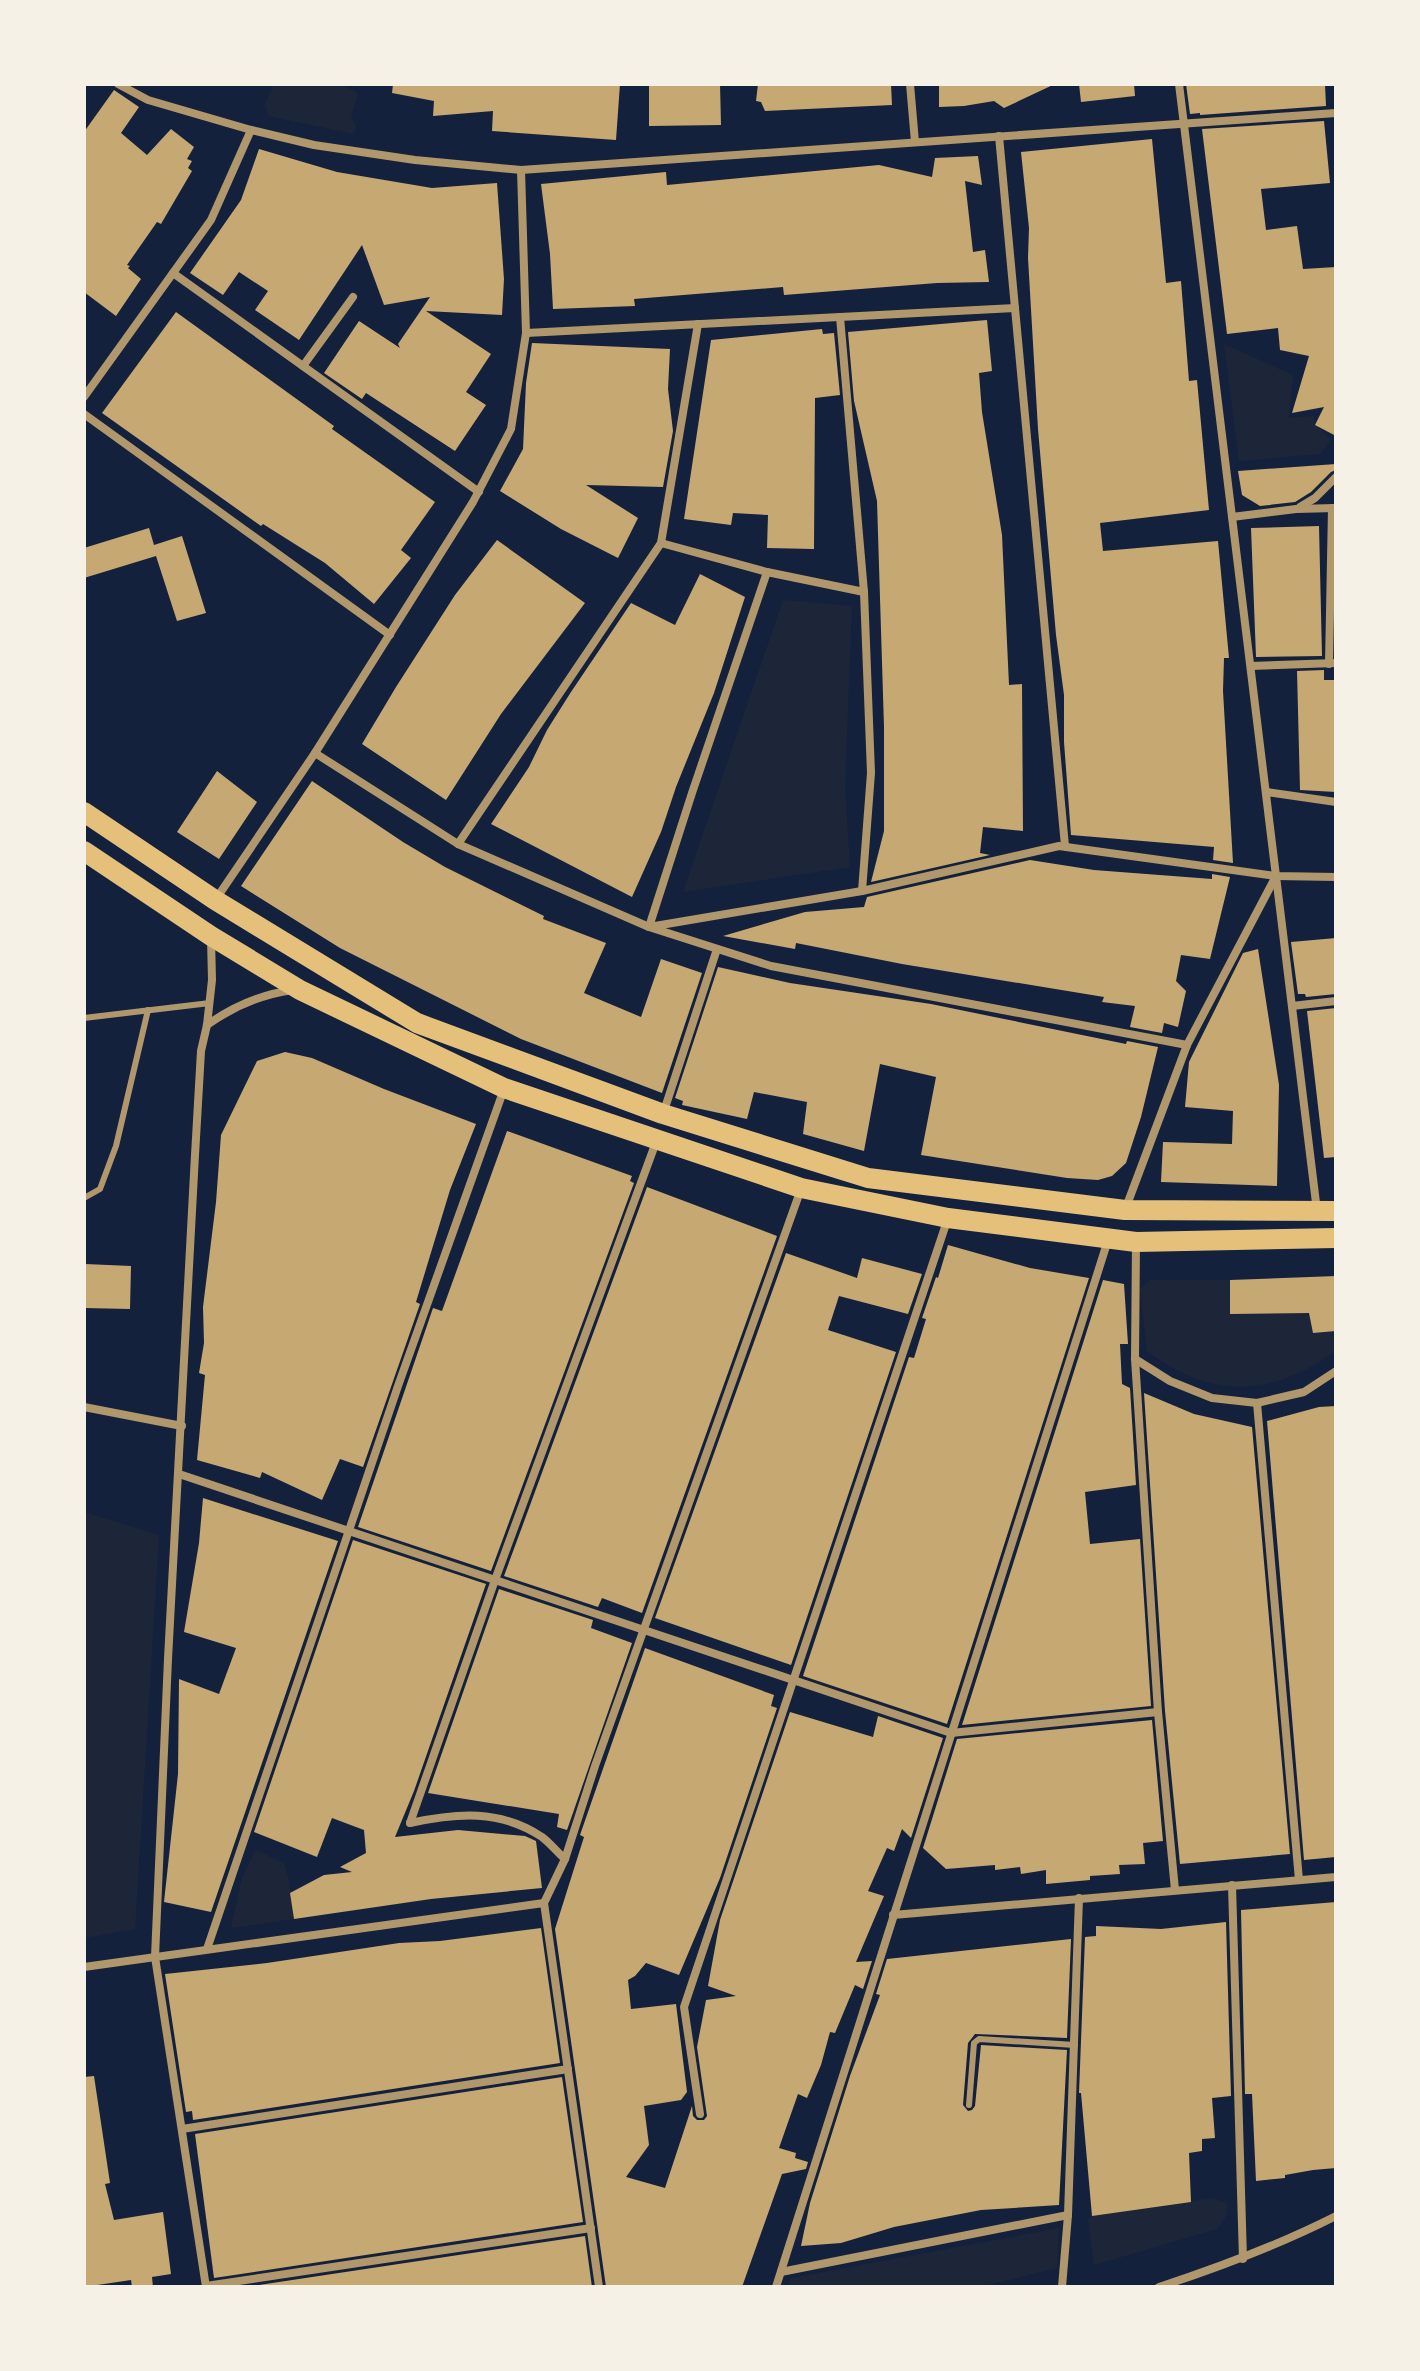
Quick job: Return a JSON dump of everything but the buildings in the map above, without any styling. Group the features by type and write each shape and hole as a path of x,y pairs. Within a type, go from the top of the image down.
{"main road":[{"path":"84,812 215,900 417,1023 663,1114 868,1178 1125,1210 1327,1212"},
{"path":"84,851 211,936 300,990 504,1088 801,1188 948,1218 1136,1242 1336,1238"}],"street":[{"path":"118,84 148,100 251,130 329,147 415,160 521,170 1336,113"},
{"path":"910,84 915,142"},
{"path":"1179,84 1292,1006 1327,1212"},
{"path":"84,397 211,220 251,130"},
{"path":"999,136 1065,846"},
{"path":"215,900 315,753 390,635 479,492 511,429 526,333 521,170"},
{"path":"173,273 479,492"},
{"path":"303,366 353,297"},
{"path":"526,333 1015,308"},
{"path":"840,317 864,592 871,773 862,891"},
{"path":"458,844 661,543 698,324"},
{"path":"84,414 390,635"},
{"path":"1296,509 1315,498 1336,477"},
{"path":"1232,517 1334,508 1333,664 1251,666"},
{"path":"661,543 767,572 864,592"},
{"path":"649,927 767,572"},
{"path":"315,753 458,844 649,927 771,966 1187,1045"},
{"path":"1266,792 1336,802"},
{"path":"649,927 862,891 1059,846 1276,876 1336,877"},
{"path":"1125,1210 1187,1045 1276,876"},
{"path":"211,936 210,1003 201,1051 195,1155 155,1957 206,2287 591,2228"},
{"path":"663,1114 717,949"},
{"path":"207,1025 254,999 277,992 300,990"},
{"path":"1292,1006 1336,1001"},
{"path":"207,1949 398,1386 504,1088"},
{"path":"565,1859 543,1838 512,1823 475,1814 442,1816 410,1823 495,1580 656,1141"},
{"path":"599,2287 544,1903 565,1859 595,1766 801,1188"},
{"path":"700,2114 684,2007 948,1218"},
{"path":"776,2287 1108,1239"},
{"path":"1136,1242 1135,1359 1158,1712 1175,1890"},
{"path":"1135,1359 1170,1381 1212,1398 1257,1403 1304,1392 1336,1371"},
{"path":"1257,1403 1299,1880"},
{"path":"84,1407 182,1426"},
{"path":"179,1474 951,1733 1158,1712"},
{"path":"893,1915 1336,1877"},
{"path":"1232,1885 1243,2259"},
{"path":"1062,2287 1068,2215 1079,1898"},
{"path":"84,1967 544,1903"},
{"path":"182,2129 568,2069"},
{"path":"781,2272 1068,2215"},
{"path":"1159,2287 1177,2284 1243,2259 1336,2216"}],"lane":[{"path":"84,1018 210,1003"},
{"path":"84,1198 100,1189 116,1146 148,1010"},
{"path":"969,2105 974,2043 979,2039 1075,2045"}],"shaded area":[{"path":"274,84 340,84 358,93 351,117 356,125 354,134 268,116 265,104"},
{"path":"1224,344 1293,375 1289,418 1313,416 1316,425 1331,440 1320,454 1239,461"},
{"path":"783,600 852,606 845,787 850,867 683,892"},
{"path":"1150,1280 1230,1280 1231,1314 1309,1313 1313,1333 1336,1331 1336,1351 1288,1378 1264,1384 1241,1387 1195,1378 1147,1351 1140,1289"},
{"path":"84,1512 159,1535 135,1929 84,1938"},
{"path":"255,1850 284,1863 294,1919 231,1928 242,1878"},
{"path":"1212,2198 1228,2204 1225,2218 1217,2229 1094,2265 1088,2220 1092,2216"},
{"path":"1059,2228 1057,2268 980,2287 788,2287 791,2278"}]}
